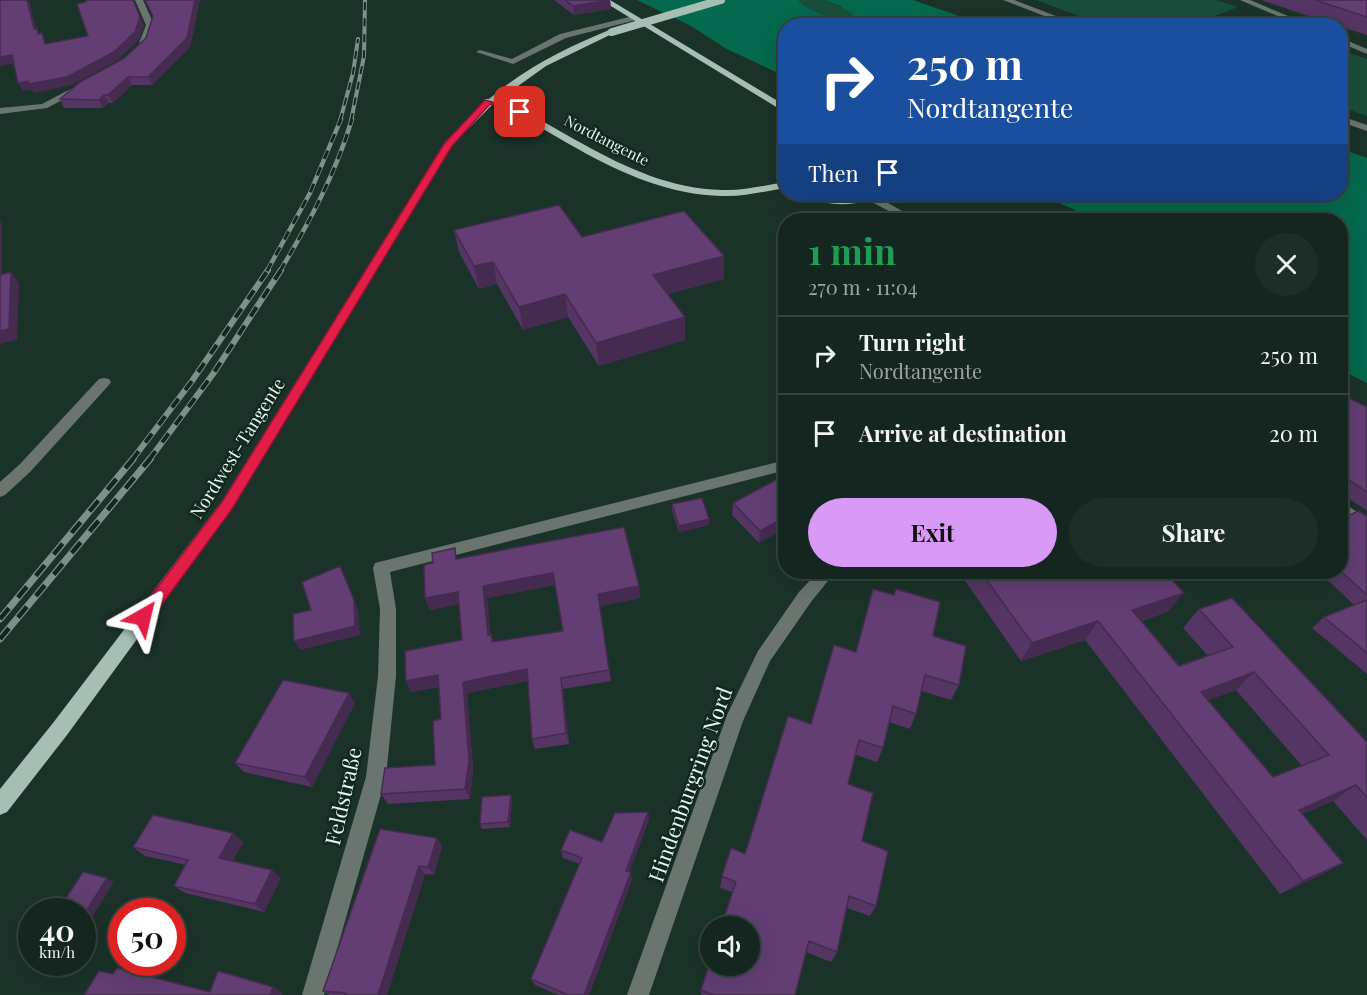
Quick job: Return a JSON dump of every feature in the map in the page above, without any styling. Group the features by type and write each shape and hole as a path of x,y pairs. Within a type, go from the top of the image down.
{"main road":[{"path":"605,0 778,105"},
{"path":"488,101 549,60 579,45 612,32 721,0"},
{"name":"Nordtangente","path":"488,101 520,112 595,154 657,182 719,192 744,193 778,187"},
{"name":"Nordwest-Tangente","path":"0,805 60,729 227,506 435,164 448,144 488,101"}],"street":[{"path":"137,49 145,42 150,25 140,0"},
{"path":"1007,0 1057,18"},
{"path":"1244,0 1289,18"},
{"path":"480,52 513,62 562,36 633,18"},
{"path":"1348,43 1367,52"},
{"path":"0,111 44,106 94,79"},
{"path":"1348,121 1367,128"},
{"path":"881,201 901,213"},
{"path":"0,491 25,468 105,382"},
{"name":"Feldstraße","path":"313,995 376,777 387,676 388,609 381,568 778,467"},
{"path":"1348,513 1367,526"},
{"name":"Hindenburgring Nord","path":"638,995 734,722 765,656 805,597 821,579"}],"shaded area":[{"path":"637,0 798,0 815,12 845,17 852,14 826,0 913,0 965,18 778,18 778,73 725,48 691,26"},
{"path":"798,0 826,0 850,11 852,16 838,17 823,14"},
{"path":"1036,0 1216,0 1238,7 1210,18 1084,18"},
{"path":"1348,52 1367,59 1367,116 1348,109"},
{"path":"1348,151 1367,158 1367,383 1348,374 1348,213 1081,213 1055,201 1348,201"}],"building":[{"path":"0,0 27,0 34,29 37,28 38,34 42,33 45,44 88,36 77,4 86,2 86,0 133,0 140,17 135,32 114,52 67,77 29,84 28,81 18,83 12,55 0,57"},
{"path":"145,0 195,0 187,38 148,77 128,77 99,100 60,99 80,82 123,59 146,38 153,16"},
{"path":"565,0 610,0 573,6"},
{"path":"1315,0 1367,0 1367,17"},
{"path":"559,205 582,237 684,211 724,256 653,275 685,317 596,343 565,294 519,307 493,262 474,266 454,230"},
{"path":"11,272 9,329 0,331 0,275"},
{"path":"1348,398 1367,407 1367,492 1348,480"},
{"path":"776,480 778,482 778,521 760,531 733,503"},
{"path":"702,498 709,519 679,526 672,504"},
{"path":"1358,511 1367,516 1367,595 1348,577 1348,516"},
{"path":"624,527 639,586 598,594 609,670 561,678 566,733 532,739 527,669 463,682 469,760 465,789 381,794 385,768 435,765 433,721 441,719 438,675 406,681 405,651 462,640 458,592 425,598 424,565 433,563 432,553 455,548 456,559","holes":["553,573 563,631 492,642 491,634 488,635 483,586"]},
{"path":"340,566 354,600 355,626 294,641 293,614 311,610 302,582"},
{"path":"986,579 1171,579 1184,593 1132,610 1179,666 1233,647 1199,609 1232,598 1367,742 1367,798 1356,785 1299,810 1343,863 1303,881 1098,621 1032,643","holes":["1254,672 1329,755 1273,777 1201,692"]},
{"path":"873,589 894,595 896,589 940,602 933,636 966,646 959,685 925,675 916,714 893,706 883,748 859,740 848,784 873,793 862,841 888,851 876,906 849,896 837,952 809,941 795,995 714,995 701,990 706,976 760,976 760,916 725,916 736,882 722,876 731,848 745,854 788,716 811,724 834,645 856,652"},
{"path":"1367,600 1367,653 1324,617"},
{"path":"283,680 349,693 305,777 235,763"},
{"path":"511,795 508,822 480,824 482,797"},
{"path":"648,812 626,871 631,872 584,995 568,995 531,979 582,858 561,850 570,830 602,842 615,813"},
{"path":"153,815 233,833 219,858 272,870 255,904 174,886 188,860 133,847"},
{"path":"380,829 437,838 428,867 419,866 378,995 345,995 346,993 323,991"},
{"path":"83,872 107,878 94,898 66,898"},
{"path":"99,971 108,973 108,976 148,976 210,992 218,971 273,987 270,995 84,995"}],"railway":[{"path":"351,121 364,56 365,0"},
{"path":"340,121 353,73 358,39"},
{"path":"267,271 310,193 341,119"},
{"path":"280,271 321,197 346,139 352,119"},
{"path":"132,460 192,381 268,270"},
{"path":"149,460 213,374 281,270"},
{"path":"0,619 133,459"},
{"path":"0,639 150,459"}],"route":[{"path":"143,617 227,506 448,144 488,101 520,112"}]}
